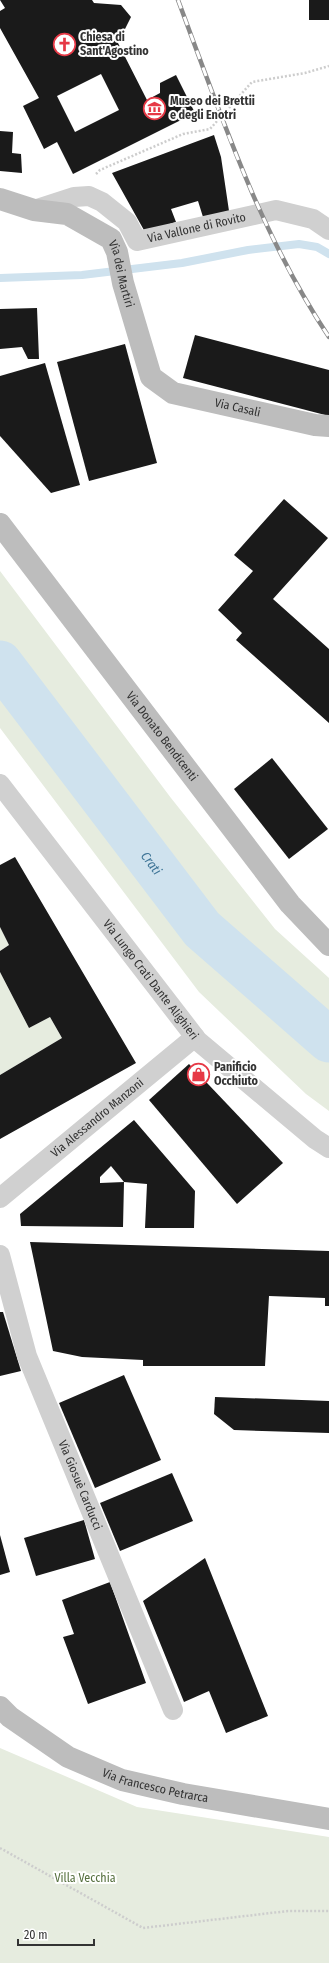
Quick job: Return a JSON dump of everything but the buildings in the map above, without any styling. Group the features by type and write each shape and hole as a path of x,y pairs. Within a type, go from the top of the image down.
{"street":[{"name":"Via Vallone di Rovito","path":"34,210 74,197 89,196 102,202 127,222 137,241 276,210 313,219 329,230"},
{"name":"Via dei Martiri","path":"0,199 34,210 67,214 111,239 117,252 123,283 152,377"},
{"name":"Via Casali","path":"152,377 173,393 315,425 329,426"},
{"name":"Via Donato Bendicenti","path":"0,524 290,904 329,945"},
{"name":"Via Lungo Crati Dante Alighieri","path":"0,784 195,1037 315,1139 329,1148"},
{"name":"Via Alessandro Manzoni","path":"0,1198 195,1037"},
{"name":"Via Giosuè Carducci","path":"0,1255 27,1356 173,1710"},
{"name":"Via Francesco Petrarca","path":"0,1707 10,1717 68,1757 122,1780 183,1794 329,1818"}],"path":[{"path":"74,197 100,170 183,134 210,128 252,82 305,73 329,66"},
{"path":"0,1848 143,1928 288,1911 329,1911"}],"green space":[{"path":"0,571 171,798 275,929 329,978 329,1111 306,1094 199,992 0,728"},
{"path":"0,927 9,945 0,951"},
{"path":"0,972 29,1028 50,1017 62,1038 0,1075"},
{"name":"Villa Vecchia","path":"0,1748 137,1807 329,1837 329,1963 0,1963"}],"waterway":[{"path":"0,278 82,275 182,263 248,250 299,244 317,247 329,254"},
{"name":"Crati","path":"0,663 202,929 329,1040"}],"railway":[{"path":"178,0 226,130 262,215 304,298 329,337"}],"place":[{"name":"Chiesa di Sant'Agostino","path":"64,44"},
{"name":"Museo dei Brettii e degli Enotri","path":"155,108"},
{"name":"Panificio Occhiuto","path":"199,1074"}]}
